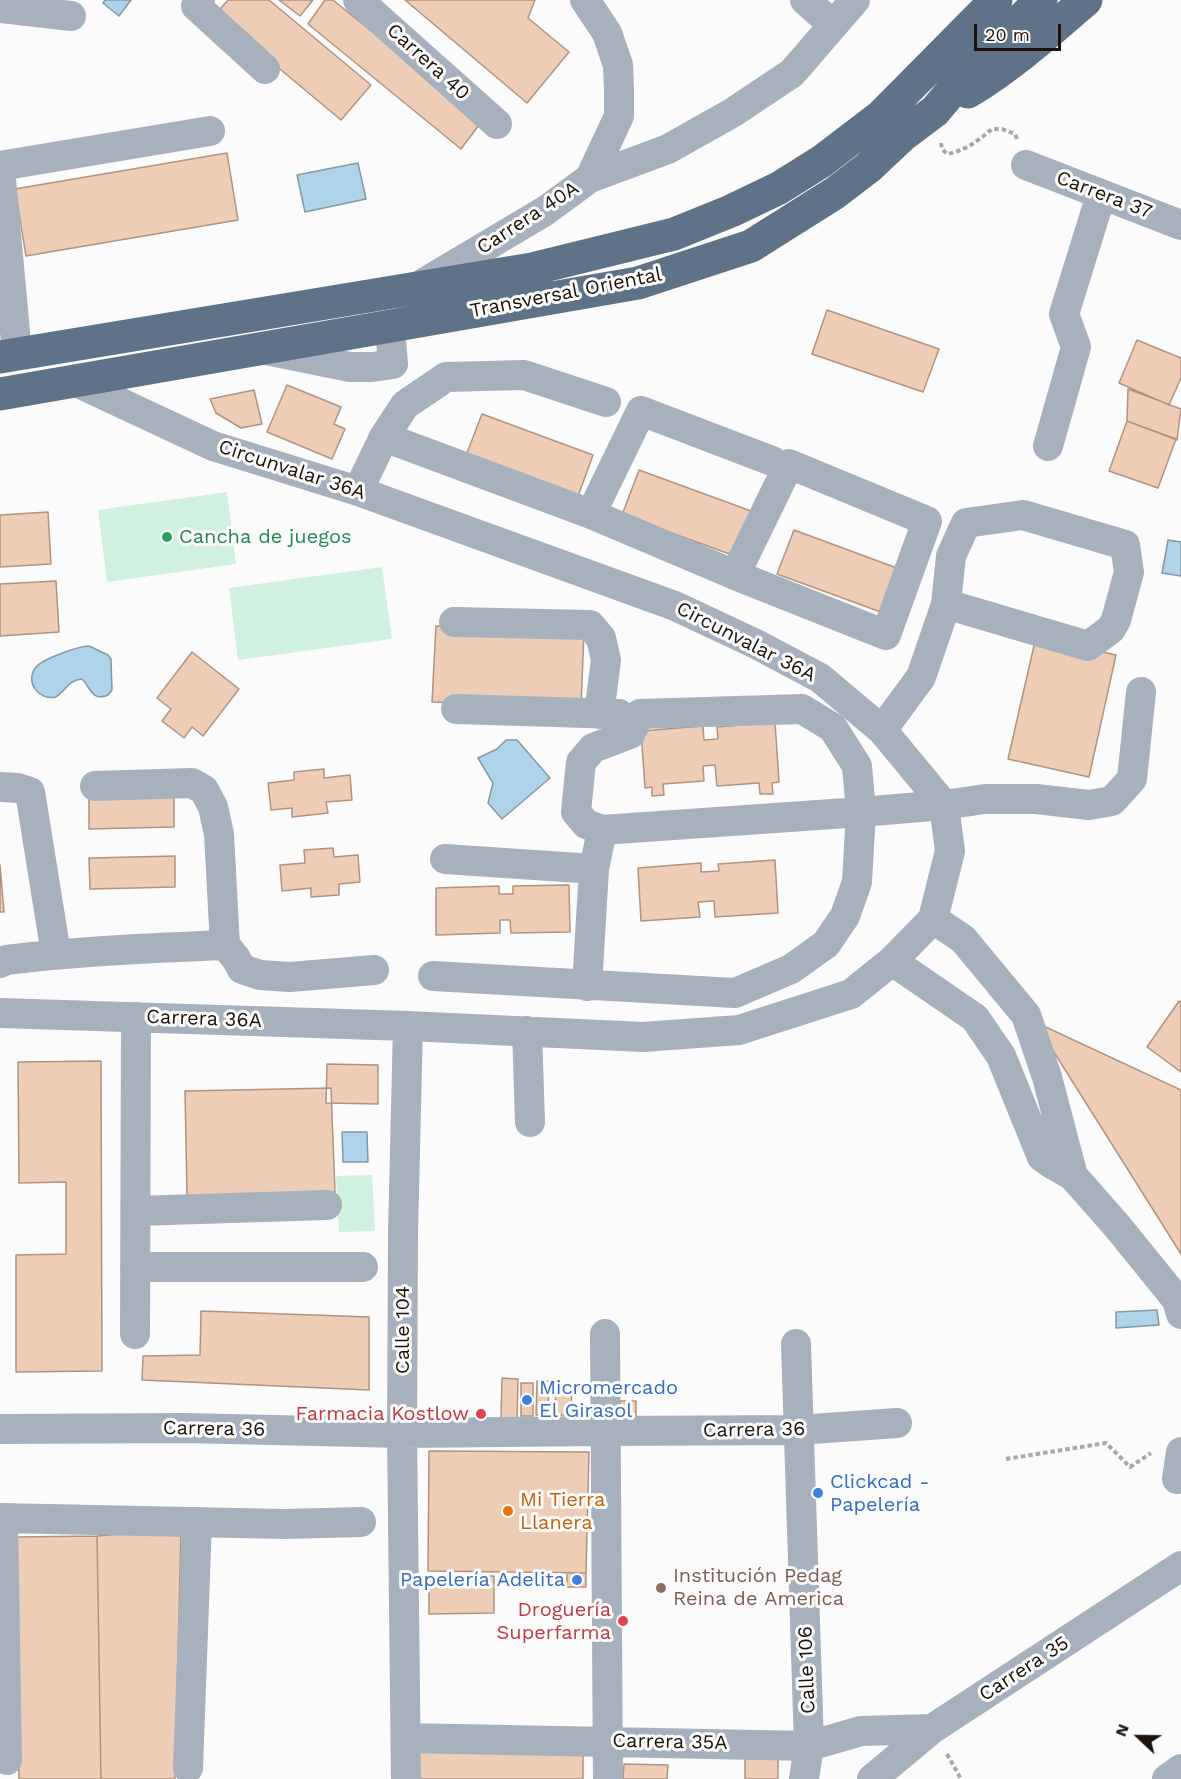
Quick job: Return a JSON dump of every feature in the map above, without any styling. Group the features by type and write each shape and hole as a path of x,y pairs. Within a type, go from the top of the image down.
{"main road":[{"name":"Transversal Oriental","path":"8,356 532,269 674,234 741,207 822,161 881,116 996,0"},
{"name":"Transversal Oriental","path":"0,394 638,284 751,246 835,193 869,167 903,135 938,123 966,74 1041,0"},
{"path":"938,123 1034,46 1086,0"}],"street":[{"path":"200,0 196,6 265,69"},
{"name":"Carrera 40","path":"358,0 497,124"},
{"name":"Carrera 40A","path":"380,328 414,289 546,211 590,178 619,116 620,89 618,66 607,33 585,0"},
{"path":"805,0 833,25"},
{"path":"590,178 668,149 732,114 792,73 855,0"},
{"path":"0,8 71,16"},
{"path":"8,356 0,167 210,131"},
{"name":"Carrera 37","path":"1026,165 1181,225"},
{"path":"1048,446 1076,347 1064,314 1101,195"},
{"path":"358,491 384,436 405,405 446,377 524,375 606,402"},
{"name":"Circunvalar 36A","path":"74,381 213,446 358,491 675,606 756,644 820,678 882,730 944,805"},
{"path":"591,514 641,411 772,461"},
{"path":"384,436 591,514 735,575 886,635 927,521 789,464 735,575"},
{"path":"882,730 921,676 946,604 951,556 966,523 1023,515 1125,545 1129,572 1116,620 1111,629 1088,646 946,604"},
{"path":"454,622 590,625 602,638 606,660 599,714"},
{"path":"640,714 630,734 593,748 582,762 576,812 586,824 602,830 861,812 985,799 1036,799 1089,805 1112,801 1132,779 1141,692"},
{"path":"433,976 735,993 791,969 826,944 845,916 857,882 861,812 857,766 833,728 802,709 599,714 456,709"},
{"path":"95,786 192,783 204,790 213,807 219,834 225,945 242,969 261,975 290,977 374,970"},
{"path":"0,788 18,788 30,792 56,954"},
{"path":"408,1026 644,1037 739,1030 851,994 892,961 933,919 950,851 944,805"},
{"path":"587,986 594,869 602,830"},
{"path":"445,859 594,869"},
{"path":"933,919 963,939 1026,1015 1047,1077 1073,1176"},
{"path":"0,963 6,960 56,954 225,945"},
{"path":"892,961 975,1018 1001,1056 1042,1157 1073,1176 1177,1300 1181,1314"},
{"name":"Carrera 36A","path":"0,1013 408,1026"},
{"path":"135,1334 136,1017"},
{"name":"Calle 104","path":"406,1779 402,1433 403,1234 408,1026"},
{"path":"527,1031 530,1122"},
{"path":"136,1211 327,1205"},
{"path":"135,1267 363,1267"},
{"path":"606,1334 608,1779"},
{"name":"Calle 106","path":"796,1344 809,1746 804,1779"},
{"name":"Carrera 36","path":"0,1429 186,1428 402,1433 798,1430 897,1423"},
{"path":"8,1760 1,1519 285,1524 361,1522"},
{"path":"188,1768 197,1522"},
{"name":"Carrera 35","path":"872,1779 932,1729 1181,1566"},
{"name":"Carrera 35A","path":"406,1738 809,1746 861,1731 932,1729"},
{"path":"1167,1779 1181,1769"}],"path":[{"path":"938,123 942,148 947,154 959,152 992,129 1002,129 1015,134"},
{"path":"1005,1459 1106,1443 1131,1467 1171,1460"}],"green space":[{"name":"Cancha de juegos","path":"227,492 236,564 107,582 98,510"},
{"path":"382,567 392,639 238,660 229,588"},
{"path":"372,1175 375,1231 339,1232 336,1176"}],"water":[{"path":"105,0 131,0 119,16 103,3"},
{"path":"358,163 366,199 305,212 297,175"},
{"path":"1168,540 1181,542 1181,576 1162,573"},
{"path":"89,646 108,655 111,659 112,690 108,695 98,697 92,693 82,679 71,683 56,697 44,696 35,689 32,679 36,667 61,654"},
{"path":"506,740 517,740 550,778 502,819 488,803 493,783 478,758 497,749"},
{"path":"342,1132 367,1132 368,1162 343,1162"},
{"path":"1157,1310 1159,1325 1116,1328 1116,1312"}],"building":[{"path":"228,0 269,0 371,85 341,120 215,15"},
{"path":"279,0 313,0 300,16"},
{"path":"325,0 333,0 482,121 461,149 308,24"},
{"path":"405,0 535,0 528,18 569,52 527,103"},
{"path":"227,153 238,220 26,256 15,189"},
{"path":"827,310 939,349 923,392 812,354"},
{"path":"1137,340 1181,358 1181,378 1169,405 1119,383"},
{"path":"287,385 341,407 334,424 345,429 332,459 267,432"},
{"path":"1128,389 1181,409 1177,440 1127,421"},
{"path":"254,390 262,424 241,428 216,413 210,399"},
{"path":"482,414 593,455 577,499 465,458"},
{"path":"1127,421 1176,439 1158,488 1109,471"},
{"path":"639,470 751,511 735,556 622,515"},
{"path":"48,512 51,564 0,567 0,515"},
{"path":"794,530 905,571 889,615 777,574"},
{"path":"56,581 59,632 0,636 0,584"},
{"path":"436,626 584,631 581,707 432,702"},
{"path":"1036,637 1116,655 1089,777 1008,759"},
{"path":"192,652 239,689 203,736 192,727 184,738 162,721 171,709 157,698"},
{"path":"775,722 779,782 772,783 773,794 760,794 759,783 717,786 715,765 703,766 704,781 663,784 664,795 652,796 652,787 645,788 641,731 703,726 704,740 718,739 717,727"},
{"path":"324,769 324,778 350,775 352,800 326,802 328,813 292,817 292,808 271,810 268,783 294,780 294,772"},
{"path":"174,796 174,827 89,829 89,798"},
{"path":"333,848 334,857 358,855 360,882 339,884 339,895 311,897 311,888 282,891 280,865 305,863 304,850"},
{"path":"175,856 175,887 90,889 89,858"},
{"path":"775,860 778,913 715,917 714,901 698,902 700,917 641,921 638,868 701,863 701,872 719,871 718,864"},
{"path":"0,865 4,912 0,912"},
{"path":"569,885 570,932 511,933 510,920 500,920 500,933 436,935 436,888 499,886 499,894 513,894 513,886"},
{"path":"1179,1001 1181,1002 1181,1072 1147,1047"},
{"path":"1035,1022 1181,1090 1181,1254"},
{"path":"101,1061 102,1371 16,1372 16,1255 66,1254 66,1182 19,1183 18,1062"},
{"path":"327,1064 378,1065 378,1104 326,1103"},
{"path":"331,1088 335,1192 187,1197 185,1091"},
{"path":"201,1311 369,1317 369,1390 142,1380 143,1356 200,1355"},
{"path":"502,1378 518,1379 517,1418 501,1418"},
{"path":"537,1381 549,1381 548,1415 536,1415"},
{"name":"Micromercado El Girasol","path":"521,1383 533,1383 533,1416 521,1416"},
{"path":"556,1384 572,1384 571,1415 555,1415"},
{"path":"620,1401 636,1401 636,1418 620,1418"},
{"name":"Mi Tierra Llanera","path":"429,1451 589,1452 586,1573 428,1571"},
{"path":"181,1529 175,1779 101,1779 97,1536"},
{"path":"97,1536 101,1779 19,1779 15,1537"},
{"name":"Papelería Adelita","path":"567,1573 586,1573 586,1587 567,1587"},
{"path":"494,1576 494,1613 429,1614 429,1577"},
{"path":"583,1743 583,1779 420,1779 418,1746"},
{"path":"778,1755 778,1779 745,1779 745,1756"},
{"path":"624,1764 668,1765 667,1779 623,1779"}],"place":[{"name":"Cancha de juegos","path":"167,537"},
{"name":"Micromercado El Girasol","path":"527,1400"},
{"name":"Farmacia Kostlow","path":"481,1414"},
{"name":"Clickcad - Papelería","path":"818,1493"},
{"name":"Mi Tierra Llanera","path":"508,1511"},
{"name":"Papelería Adelita","path":"577,1580"},
{"name":"Institución Pedag Reina de America","path":"661,1588"},
{"name":"Droguería Superfarma","path":"623,1621"}]}
